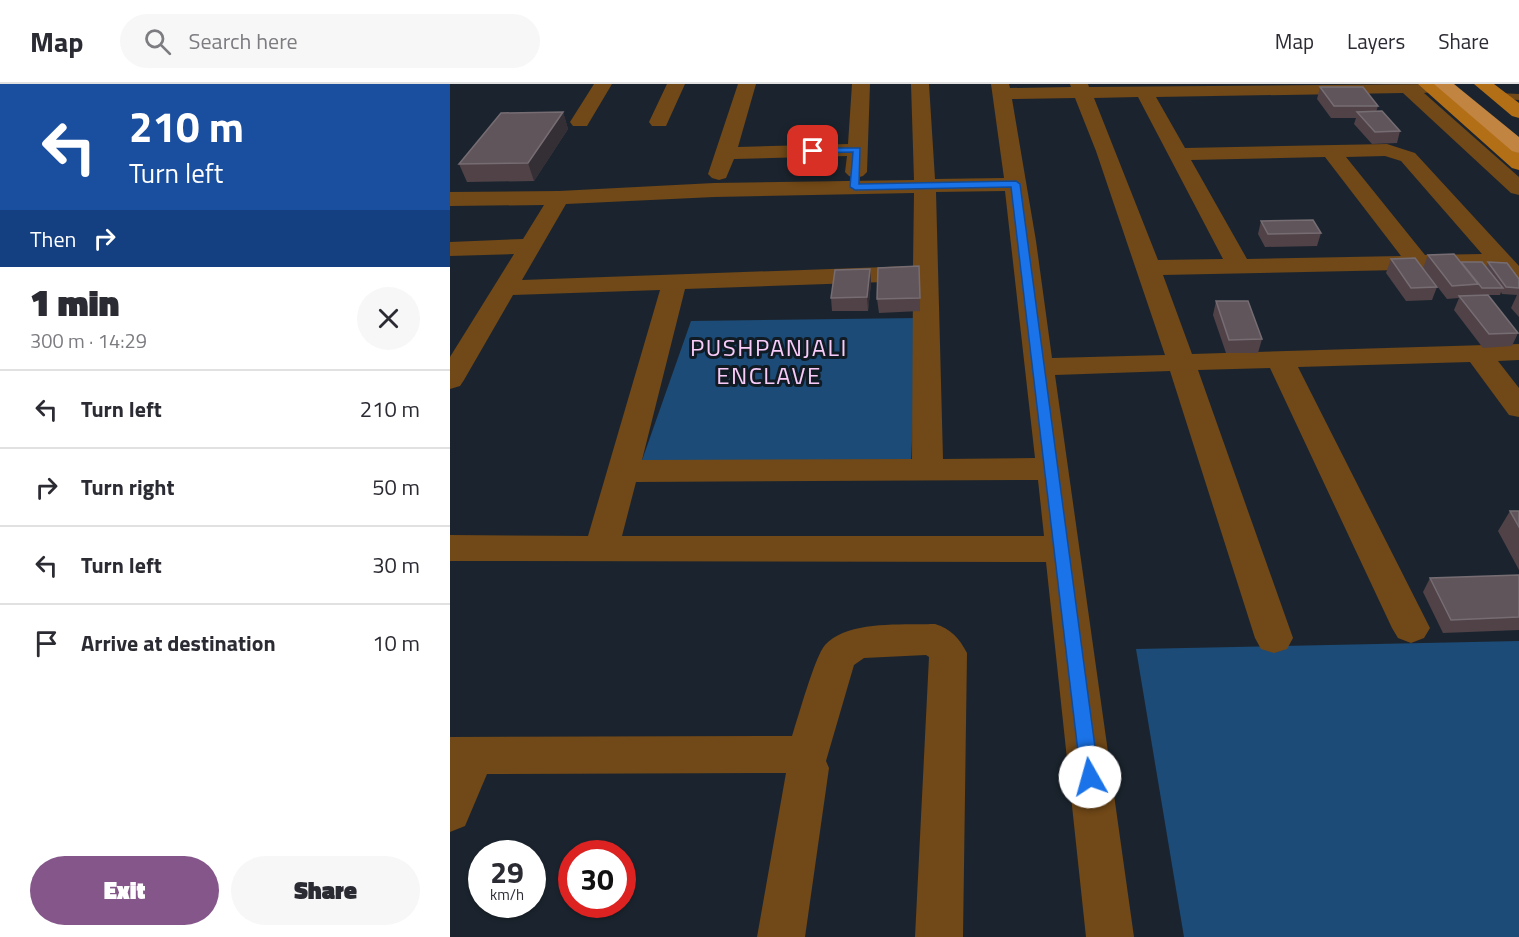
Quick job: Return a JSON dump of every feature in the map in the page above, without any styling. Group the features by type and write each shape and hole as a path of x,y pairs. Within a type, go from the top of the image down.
{"highway":[{"path":"1473,84 1519,121"},
{"path":"1422,85 1519,147"}],"main road":[{"path":"1483,84 1519,112"},
{"path":"1422,85 1519,164"}],"street":[{"path":"580,122 603,84"},
{"path":"659,122 676,84"},
{"path":"714,190 747,84"},
{"path":"855,187 861,84"},
{"path":"920,84 925,186 928,470"},
{"path":"1110,937 1040,367 1001,89 1144,92 1422,85 1519,188"},
{"path":"1080,89 1106,151 1149,268 1274,638"},
{"path":"1144,92 1239,266"},
{"path":"725,153 857,150"},
{"path":"1178,154 1387,150 1408,156 1519,280"},
{"path":"1331,151 1419,263"},
{"path":"450,199 559,198 714,190 1016,184"},
{"path":"450,380 559,198"},
{"path":"450,249 530,246"},
{"path":"1149,268 1500,261"},
{"path":"505,288 913,272 919,273 925,279"},
{"path":"602,548 675,282"},
{"path":"1040,367 1519,352"},
{"path":"1478,353 1519,408"},
{"path":"1280,359 1411,627"},
{"path":"624,471 1053,469"},
{"path":"450,548 1062,549"},
{"path":"805,761 838,656 856,643 935,639 948,653 939,937"},
{"path":"450,812 462,756 791,754 805,761 808,768 781,937"}],"lane":[{"path":"1499,96 1519,97"}],"shaded area":[{"path":"918,318 911,462 640,466 691,321"},
{"path":"1519,641 1519,937 1184,937 1136,649"}],"building":[{"path":"1320,87 1363,87 1378,106 1334,106"},
{"path":"1382,111 1400,131 1375,132 1357,112"},
{"path":"563,112 528,163 459,164 501,113"},
{"path":"1313,220 1321,233 1268,234 1261,221"},
{"path":"1454,254 1478,284 1452,286 1428,255"},
{"path":"1415,258 1437,287 1411,288 1391,259"},
{"path":"1461,262 1482,262 1503,288 1482,288"},
{"path":"1488,262 1507,263 1519,279 1519,288 1506,287"},
{"path":"919,266 920,298 877,299 878,268"},
{"path":"870,269 867,297 831,298 835,270"},
{"path":"1488,295 1518,333 1489,334 1459,296"},
{"path":"1216,301 1248,301 1262,339 1229,340"},
{"path":"1510,511 1519,511 1519,527"},
{"path":"1519,575 1519,617 1451,620 1430,578"}],"district":[{"name":"PUSHPANJALI ENCLAVE","path":"769,361"}],"route":[{"path":"813,151 857,150 855,187 1016,184 1090,777"}]}
